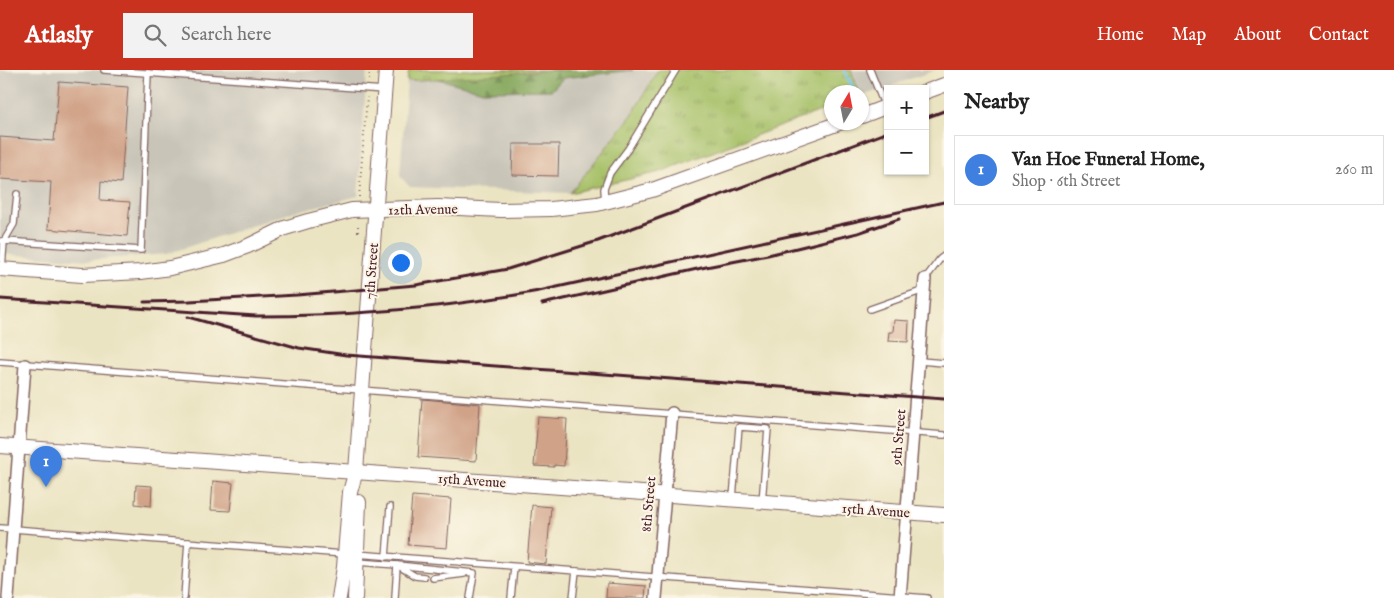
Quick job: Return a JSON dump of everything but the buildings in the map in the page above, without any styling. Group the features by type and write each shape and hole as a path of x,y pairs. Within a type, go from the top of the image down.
{"street":[{"name":"7th Street","path":"355,598 350,492 356,472 363,390 386,70"},
{"path":"929,91 944,85"},
{"path":"869,113 884,108"},
{"name":"12th Avenue","path":"1,269 82,275 140,272 170,268 224,255 308,220 358,210 438,207 501,210 550,209 605,202 652,190 824,128"},
{"name":"9th Street","path":"900,597 920,361 924,284"},
{"path":"8,598 25,364"},
{"name":"8th Street","path":"656,598 672,413"},
{"name":"15th Avenue","path":"0,446 944,515"},
{"name":"7th Street","path":"339,598 353,557"}],"lane":[{"path":"104,70 384,90"},
{"path":"605,202 604,189 610,173 628,149 676,70"},
{"path":"870,70 884,102"},
{"path":"2,241 141,250 148,73"},
{"path":"1,269 2,241 14,224 17,194"},
{"path":"870,309 924,284 936,263 944,256"},
{"path":"920,361 944,363"},
{"path":"0,362 944,434"},
{"path":"733,500 739,427 768,430 762,502"},
{"path":"386,557 390,507"},
{"path":"0,528 353,557 397,565 474,572"},
{"path":"184,598 188,542"},
{"path":"353,557 386,557 514,566 927,598"},
{"path":"397,565 415,576 424,577"},
{"path":"396,598 397,565"},
{"path":"512,598 514,566"},
{"path":"573,598 576,571"},
{"path":"433,578 474,572"},
{"path":"470,598 474,572"}],"path":[{"path":"358,232 358,210 370,70"}],"shaded area":[{"path":"0,70 367,70 358,196 290,213 166,254 90,260 0,254"},
{"path":"559,70 658,70 632,115 570,193 410,187 400,176 407,81"},
{"path":"851,70 936,70 893,85 884,85 884,88 869,94 869,85 856,85"}],"green space":[{"path":"409,70 559,70 407,81"},
{"path":"417,70 633,70 563,78 552,90 483,91 416,73"},
{"path":"658,70 851,70 856,85 824,85 824,110 660,172 570,193 632,115"}],"waterway":[{"path":"844,70 852,85"}],"railway":[{"path":"929,117 944,111"},
{"path":"144,302 297,295 416,285 508,269 598,241 884,134"},
{"path":"0,299 256,316 292,316 398,310 539,291 944,202"},
{"path":"542,304 768,255 858,233 899,219"},
{"path":"188,317 299,348 346,355 944,399"}],"place":[{"name":"Van Hoe Funeral Home,","path":"46,487"}]}
